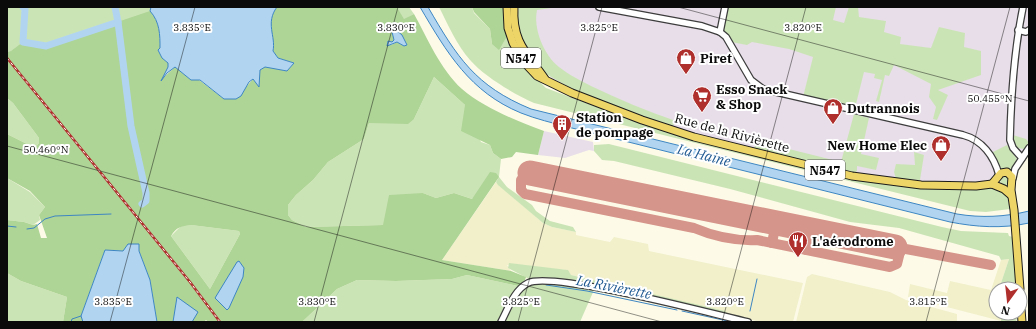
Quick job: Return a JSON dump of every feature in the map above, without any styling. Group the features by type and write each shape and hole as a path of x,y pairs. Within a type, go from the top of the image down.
{"main road":[{"name":"N547","path":"507,7 508,28 516,49 532,72 545,79"},
{"name":"N547","path":"514,7 515,24 520,44 530,62 545,79"},
{"name":"Rue de la Rivièrette","path":"545,79 582,98 667,129 839,173 885,181 921,185 998,186"},
{"path":"998,186 1004,176"},
{"path":"998,186 1004,176"},
{"path":"1004,176 1011,195 1014,210 1019,281"},
{"path":"998,186 1011,195"}],"street":[{"path":"599,7 702,26 720,32 726,37 751,80 763,89 969,136 982,144 1004,176 1015,169 1029,148"},
{"path":"720,32 725,7"},
{"path":"1022,158 1013,148 1010,140 1018,30 1023,7"},
{"path":"1018,30 1026,32 1029,30"},
{"path":"501,322 520,289 529,282 541,280 592,287 748,322"}],"shaded area":[{"path":"519,7 1029,7 1029,143 1012,169 1001,169 992,179 977,183 930,182 854,173 685,131 574,90 552,79 517,28"},
{"path":"544,131 593,142 594,151 589,150 565,158 538,155"}],"green space":[{"path":"7,7 151,7 150,11 159,30 7,52","holes":["115,8 119,23 74,37 116,22"]},
{"path":"277,7 397,7 404,19 414,14 441,63 462,89 490,108 544,131 538,155 516,152 512,157 501,159 493,153 490,145 461,131 465,105 434,77 414,119 408,124 369,123 364,139 328,162 313,180 296,195 288,205 288,215 292,220 306,227 383,225 389,195 423,193 436,198 454,193 472,199 490,172 496,173 499,177 442,260 511,271 526,277 525,280 518,286 467,275 452,279 396,281 357,280 337,289 302,322 208,322 206,320 204,322 192,322 198,311 173,318 173,322 157,322 150,280 139,251 139,245 123,251 105,250 81,316 83,322 63,322 67,297 21,281 7,273 7,220 24,222 33,225 37,224 41,238 47,238 39,215 45,207 30,191 7,178 7,134 35,148 39,143 39,138 13,103 7,98 7,52 11,51 23,42 46,46 150,11 156,20 159,29 160,48 158,50 162,58 168,63 169,67 163,78 175,67 191,80 199,80 224,99 246,87 253,79 258,85 260,70 265,66 287,71 294,63 278,58 273,51 274,46 271,30 271,19","holes":["399,34 407,45 404,46 397,42 391,45 388,42 392,42","191,225 239,231 240,234 210,289 171,236 180,228"]},
{"path":"397,7 409,7 414,14 404,20"},
{"path":"439,7 472,7 474,13 490,29 492,44 507,36 521,64 546,88 647,126 845,178 911,187 955,189 996,188 1007,195 1010,209 986,212 970,211 534,103 500,84 484,73 470,60 453,35"},
{"path":"472,7 504,7 507,36 499,50 492,44 490,29 474,12"},
{"path":"519,7 559,7 537,10 536,17 538,33 544,49 554,62 559,67 591,86 633,105 676,121 672,127 574,90 539,70 520,41 517,19"},
{"path":"725,7 836,7 833,20 844,23 849,7 858,7 859,17 886,21 884,32 901,37 900,44 931,48 939,27 965,33 964,47 981,51 981,75 938,90 948,95 937,120 933,119 936,107 929,97 931,84 894,65 889,76 885,75 879,102 876,101 882,80 874,78 875,74 864,72 855,108 803,97 813,57 789,49 752,42 747,45 731,42 720,30"},
{"path":"434,77 465,105 481,142 490,145 493,153 501,159 499,177 472,199 454,193 436,198 423,193 383,225 306,227 292,220 288,215 288,205 296,195 313,180 328,162 364,139 369,123 414,119"},
{"path":"7,98 13,103 39,138 39,143 35,148 7,134"},
{"path":"854,114 869,118 861,154 879,158 876,170 857,166 857,171 854,173 754,150 757,137 770,144 789,147 789,149 841,162"},
{"path":"1013,135 1026,139 1029,143 1024,149 1018,148 1014,144"},
{"path":"609,144 942,227 961,231 1008,233 1009,236 1013,237 1016,281 1002,281 1009,259 1001,260 999,256 899,228 850,222 730,189 614,161 602,160 594,151 594,145"},
{"path":"1007,145 1017,159 1012,169 1001,169 991,153"},
{"path":"914,152 924,155 920,180 896,179 894,172 896,164 915,165"},
{"path":"1003,175 1007,175 1009,176 1009,184 1003,185 1000,182 1000,178"},
{"path":"499,177 507,187 532,205 536,211 550,221 573,227 576,232 552,227 543,223 498,185 496,182"},
{"path":"7,178 30,192 45,207 39,215 40,220 33,225 24,222 7,220"},
{"path":"496,182 543,223 552,227 576,232 576,235 610,242 614,237 648,244 649,251 803,283 793,322 761,322 729,315 571,275 567,270 507,265 511,271 442,260"},
{"path":"191,225 239,231 240,234 210,289 171,236 181,226"},
{"path":"1009,259 1002,281 994,281 1001,260"},
{"path":"509,263 568,270 571,275 725,311 729,315 594,285 540,277 529,279 508,268"},
{"path":"7,273 21,281 67,297 63,322 7,322"},
{"path":"812,274 890,292 906,300 957,314 957,322 796,322 807,277"},
{"path":"467,275 518,286 525,280 594,290 580,322 302,322 337,289 357,280 396,281 452,279"},
{"path":"950,281 988,289 988,318 908,297 910,284 947,293"}],"water":[{"path":"151,7 277,7 271,24 274,45 273,51 278,58 294,63 287,71 265,67 260,70 259,87 253,79 249,82 241,96 236,99 224,99 200,80 191,80 175,67 167,73 161,81 168,67 168,63 162,58 158,50 160,48 159,29 156,20 150,11"},
{"name":"La Haine","path":"420,7 428,7 448,41 469,68 481,80 512,100 531,109 957,214 993,216 1011,215 1029,211 1029,223 989,227 950,222 544,121 521,113 503,104 474,82 450,55"},
{"path":"396,30 402,35 407,45 404,46 397,42 387,46 388,41 392,42 394,40 392,32"},
{"path":"128,244 139,244 139,251 150,280 157,322 83,322 81,316 105,250 123,251"},
{"path":"239,261 244,268 243,277 227,310 215,298"},
{"path":"177,297 198,312 192,322 173,322"}],"waterway":[{"path":"23,7 25,9 23,42 46,46 118,22 115,7"},
{"path":"118,22 131,126 146,193 146,201 142,204"},
{"path":"27,229 34,228 45,219 55,216 111,214"},
{"path":"7,226 16,227"},
{"path":"750,311 757,279"},
{"name":"La Rivièrette","path":"546,285 587,291 677,310"},
{"name":"La Rivièrette","path":"682,311 732,322"},
{"path":"71,322 72,319 81,316"}],"taxiway":[{"path":"530,173 526,174 521,180 521,190 525,194 694,228 725,237 741,240 757,240 890,267 897,264 900,252 895,247"},
{"path":"772,243 776,223"},
{"path":"806,250 811,230"},
{"path":"895,247 991,265"}],"runway":[{"path":"530,173 895,247"}],"railway":[{"path":"7,58 190,282 220,322"}],"place":[{"name":"Piret","path":"686,75"},
{"name":"Esso Snack & Shop","path":"702,113"},
{"name":"Dutrannois","path":"833,125"},
{"name":"Station de pompage","path":"562,141"},
{"name":"New Home Elec","path":"941,162"},
{"name":"L'aérodrome","path":"798,258"}]}
